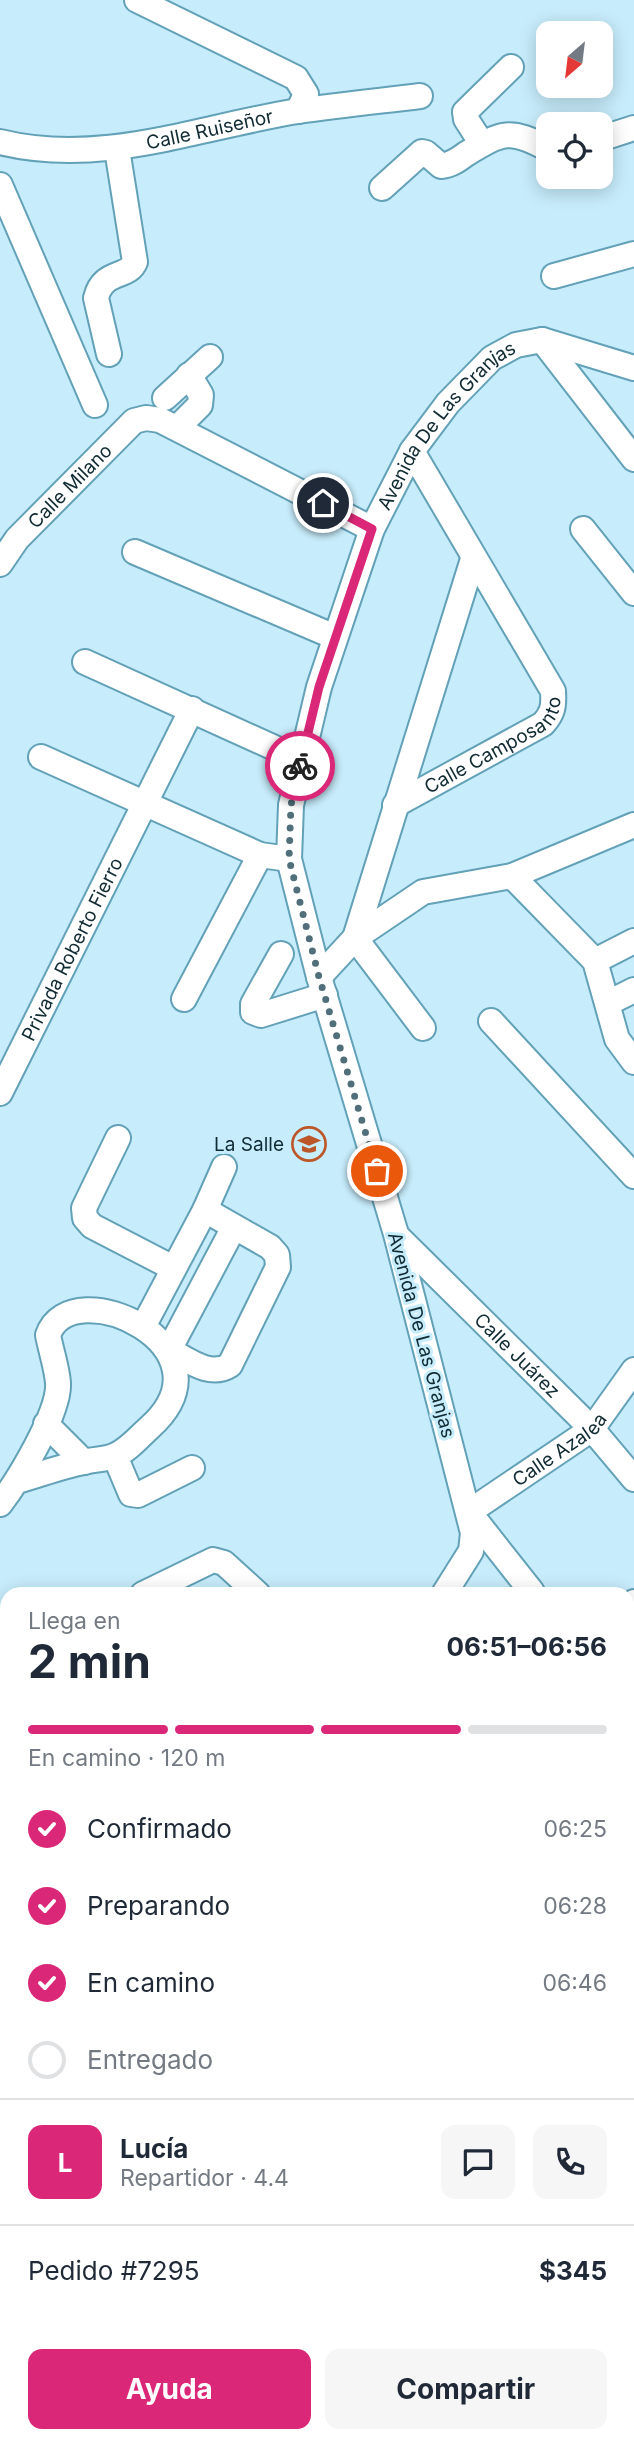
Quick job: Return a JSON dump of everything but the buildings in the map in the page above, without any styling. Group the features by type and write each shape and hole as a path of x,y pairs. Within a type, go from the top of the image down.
{"street":[{"path":"137,0 296,78 306,94 298,111"},
{"path":"482,144 466,119 466,112 511,67"},
{"name":"Calle Ruiseñor","path":"0,142 30,149 117,149 298,111 420,96"},
{"path":"613,135 634,128"},
{"path":"382,188 422,152 426,152 441,166 448,165 482,144 509,134 519,134 536,143"},
{"path":"109,354 96,298 98,291 112,275 133,267 117,149"},
{"path":"0,185 95,405"},
{"path":"554,276 634,254"},
{"path":"542,340 634,459"},
{"name":"Avenida De Las Granjas","path":"448,1587 471,1550 473,1533 469,1512 396,1234 322,986 289,859 291,805 335,637 372,529 412,451 449,402 492,358 516,345 542,340 634,368"},
{"path":"165,398 210,357"},
{"path":"189,375 201,395 200,405 177,428 372,529"},
{"name":"Calle Milano","path":"0,564 8,549 35,520 134,421 146,418 177,428"},
{"name":"Calle Camposanto","path":"395,805 543,724 551,715 554,691 473,559 412,451"},
{"path":"583,529 634,593"},
{"path":"135,552 335,637"},
{"name":"Calle Camposanto","path":"355,939 473,559"},
{"path":"85,662 301,761"},
{"name":"Privada Roberto Fierro","path":"0,1093 192,709"},
{"path":"41,757 260,855 289,859"},
{"path":"281,954 253,1004 253,1012 261,1014 322,986 355,939 423,892 512,876 634,825"},
{"path":"184,999 260,855"},
{"path":"512,876 595,961 617,1039 634,1062"},
{"path":"355,939 423,1028"},
{"path":"595,961 634,941"},
{"path":"608,1003 634,990"},
{"path":"491,1021 634,1176"},
{"path":"118,1138 84,1208 85,1218 92,1226 173,1268"},
{"path":"143,1327 205,1210 224,1167"},
{"path":"0,1504 17,1481 57,1399 58,1383 48,1335 57,1321 77,1311 104,1312 126,1317 143,1327 169,1350 211,1371 221,1371 230,1365 278,1267 277,1255 270,1247 205,1210"},
{"path":"17,1481 115,1456 160,1418 175,1387 175,1370 169,1350 234,1227"},
{"name":"Calle Juárez","path":"396,1234 593,1429 634,1479"},
{"name":"Calle Azalea","path":"469,1512 593,1429 634,1370"},
{"path":"46,1424 84,1462"},
{"path":"115,1456 131,1494 138,1495 192,1468"},
{"path":"469,1512 528,1587"},
{"path":"157,1587 213,1560 224,1563 250,1587"}],"way so far":[{"path":"300,766 291,805 289,859 319,977 377,1171"}],"place":[{"name":"La Salle","path":"309,1144"}],"route":[{"path":"300,766 319,687 372,529 323,503"}]}
